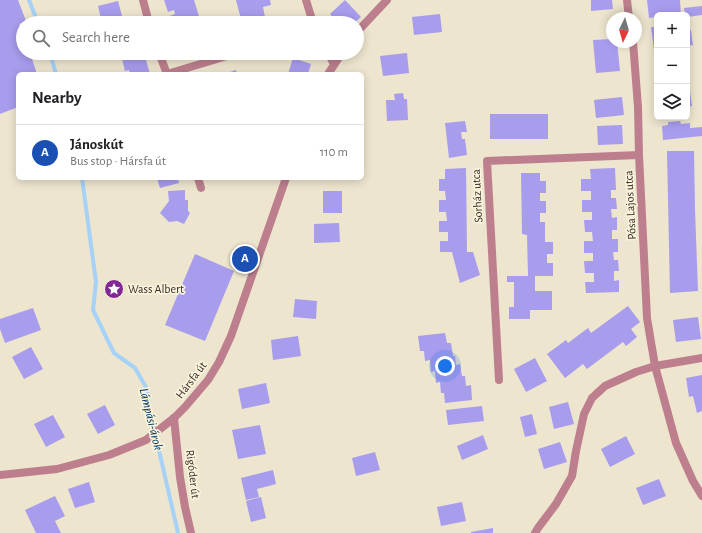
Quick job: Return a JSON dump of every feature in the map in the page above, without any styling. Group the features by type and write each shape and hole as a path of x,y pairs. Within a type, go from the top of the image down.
{"street":[{"path":"143,0 147,16"},
{"path":"306,0 311,16"},
{"path":"364,25 387,0"},
{"path":"627,0 628,12"},
{"name":"Pósa Lajos utca","path":"633,48 638,107 647,318 655,366 676,443 693,481 702,496"},
{"path":"162,60 166,72"},
{"path":"174,72 214,60"},
{"path":"332,60 334,64"},
{"path":"329,72 337,60"},
{"name":"Sorház utca","path":"499,380 487,161 639,155"},
{"path":"199,180 201,188"},
{"name":"Hársfa út","path":"0,475 57,469 109,455 146,440 174,418 185,407 208,380 219,362 231,336 285,180"},
{"path":"535,533 556,504 572,476 584,414 592,398 605,386 636,372 655,366 702,358"},
{"name":"Rigóder út","path":"174,418 180,477 191,533"}],"building":[{"path":"0,0 18,0 24,16 16,16 16,60 32,60 36,72 16,72 16,108 0,114"},
{"path":"164,0 194,0 199,16 169,16 175,14 174,10 168,12"},
{"path":"236,0 270,0 271,5 263,7 265,16 240,16"},
{"path":"345,0 360,16 332,16 330,14"},
{"path":"591,0 612,0 613,9 591,11"},
{"path":"647,0 680,0 681,12 654,12 654,17 649,18"},
{"path":"118,1 122,16 100,16 98,6"},
{"path":"702,6 702,15 690,17 690,12 685,12 684,8"},
{"path":"440,14 442,32 414,35 412,17"},
{"path":"651,27 654,27 654,50"},
{"path":"690,30 691,30 693,45 690,46"},
{"path":"606,39 606,48 618,48 620,71 596,73 593,40"},
{"path":"407,53 409,73 383,76 380,56"},
{"path":"122,60 146,60 149,72 130,72 129,70 125,71"},
{"path":"292,60 299,60 311,64 309,72 289,72"},
{"path":"690,91 692,106 690,106"},
{"path":"403,93 404,99 407,99 408,120 387,121 386,100 395,100 394,94"},
{"path":"622,97 624,115 596,118 594,100"},
{"path":"490,114 548,114 548,139 490,139"},
{"path":"465,121 467,132 461,132 462,139 465,139 467,155 449,158 445,123"},
{"path":"680,121 681,124 690,123 690,128 702,127 702,136 663,140 662,126 668,125 668,122"},
{"path":"622,125 623,144 598,145 597,126"},
{"path":"667,151 694,151 698,291 670,293"},
{"path":"466,168 467,252 473,252 480,275 460,283 452,252 440,252 440,241 448,241 448,232 439,232 439,221 447,221 446,212 439,212 439,200 446,200 445,191 439,191 439,179 445,179 445,169"},
{"path":"615,168 616,190 611,190 611,198 616,198 617,209 611,209 612,218 617,217 617,230 612,230 612,239 618,239 618,252 613,252 614,260 618,260 619,271 614,271 614,281 619,280 619,292 586,293 585,282 594,282 594,273 585,273 584,261 593,261 593,253 584,253 584,241 593,241 592,232 585,232 584,220 592,220 592,212 582,212 582,200 591,200 591,191 581,191 581,179 591,179 590,169"},
{"path":"521,173 540,173 540,181 546,181 546,193 540,193 540,201 546,201 546,213 540,213 540,222 545,222 545,242 553,242 553,254 547,254 547,263 553,263 553,276 535,276 535,291 552,291 552,310 530,310 530,319 509,319 509,307 514,307 514,282 507,282 507,276 528,276 527,235 522,234"},
{"path":"158,180 178,180 179,183 160,188"},
{"path":"185,190 185,200 188,200 188,211 190,213 184,224 177,221 169,222 160,213 169,201 168,191"},
{"path":"323,191 342,191 342,213 323,213"},
{"path":"339,223 340,242 314,243 314,224"},
{"path":"195,254 234,271 205,341 165,325"},
{"path":"295,299 317,301 316,319 293,317"},
{"path":"628,306 640,322 631,329 637,337 626,346 623,342 587,369 583,364 565,378 547,354 566,340 568,343 588,328 591,333"},
{"path":"33,308 41,330 5,343 0,329 0,319"},
{"path":"698,317 701,339 676,342 673,320"},
{"path":"445,333 447,343 451,343 456,365 460,364 462,376 465,376 466,386 471,385 472,400 445,403 444,393 441,393 440,382 436,383 435,371 431,372 430,360 425,361 424,351 420,351 418,336"},
{"path":"298,336 301,356 273,360 271,340"},
{"path":"31,347 43,369 24,379 12,357"},
{"path":"535,358 547,381 526,392 514,369"},
{"path":"702,375 702,411 697,413 693,396 689,397 686,378"},
{"path":"266,383 270,403 242,409 238,389"},
{"path":"568,402 574,424 554,429 549,407"},
{"path":"105,405 115,425 98,434 87,414"},
{"path":"482,406 484,421 448,425 446,410"},
{"path":"532,414 537,434 525,437 520,417"},
{"path":"53,415 65,437 46,447 34,424"},
{"path":"260,425 266,454 238,459 232,430"},
{"path":"483,435 488,449 462,460 457,446"},
{"path":"626,436 635,454 610,467 601,449"},
{"path":"560,442 567,462 544,469 538,449"},
{"path":"375,452 380,470 356,476 352,458"},
{"path":"273,470 276,484 257,489 259,497 246,500 241,478"},
{"path":"659,479 666,496 643,505 636,488"},
{"path":"89,482 95,502 75,508 68,489"},
{"path":"55,496 65,516 55,521 61,533 36,533 25,510"},
{"path":"261,497 266,518 251,522 246,501"},
{"path":"462,502 466,521 441,526 437,507"},
{"path":"493,528 493,533 471,533 471,532"}],"waterway":[{"name":"Lámpási-árok","path":"29,0 35,16"},
{"name":"Lámpási-árok","path":"52,60 55,72"},
{"name":"Lámpási-árok","path":"82,180 96,282 93,310 114,353 135,368 147,389 149,407 178,533"}],"place":[{"name":"Jánoskút","path":"245,259"},
{"name":"Wass Albert","path":"114,289"}]}
